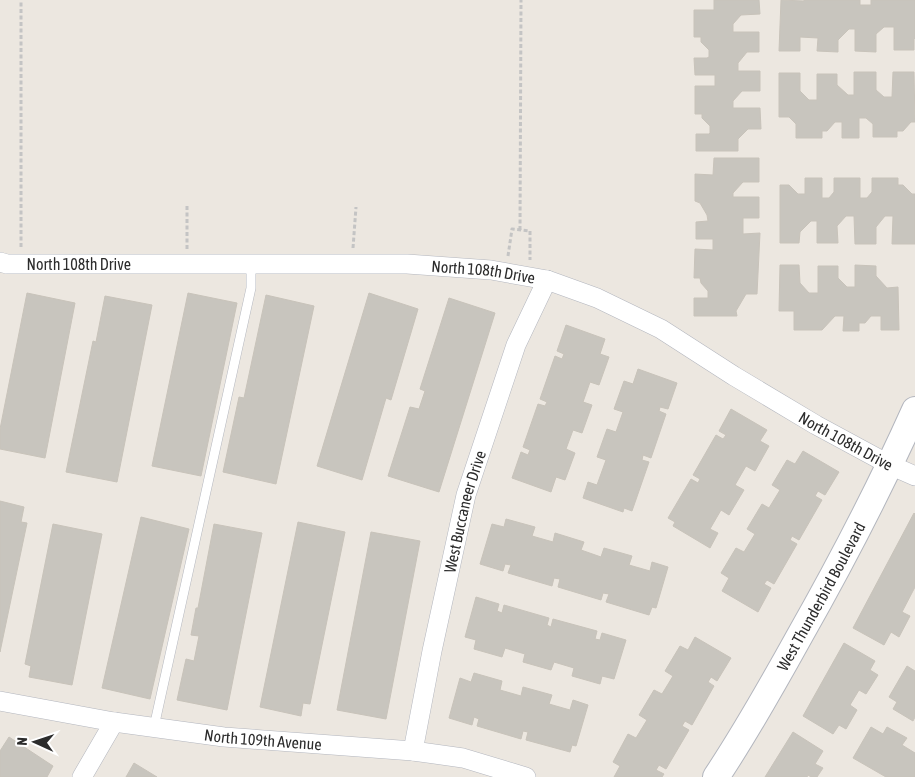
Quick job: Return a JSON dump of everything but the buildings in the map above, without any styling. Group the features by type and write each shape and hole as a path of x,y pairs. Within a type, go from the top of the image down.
{"street":[{"name":"North 108th Drive","path":"1,266 407,264 491,270 547,280 597,298 661,329 734,376 816,425 890,465 915,476"},
{"name":"West Buccaneer Drive","path":"413,751 434,642 466,495 516,345 547,280"},
{"name":"West Thunderbird Boulevard","path":"716,777 771,687 842,559 890,465 915,410"},
{"name":"North 109th Avenue","path":"0,701 114,722 224,737 413,751 463,758 526,777"},
{"path":"82,777 114,722"}],"lane":[{"path":"154,728 251,288 252,264"}],"path":[{"path":"20,247 21,0"},
{"path":"520,230 521,0"},
{"path":"187,206 187,250"},
{"path":"353,249 356,207"},
{"path":"508,259 512,229 530,231 530,263"}]}
